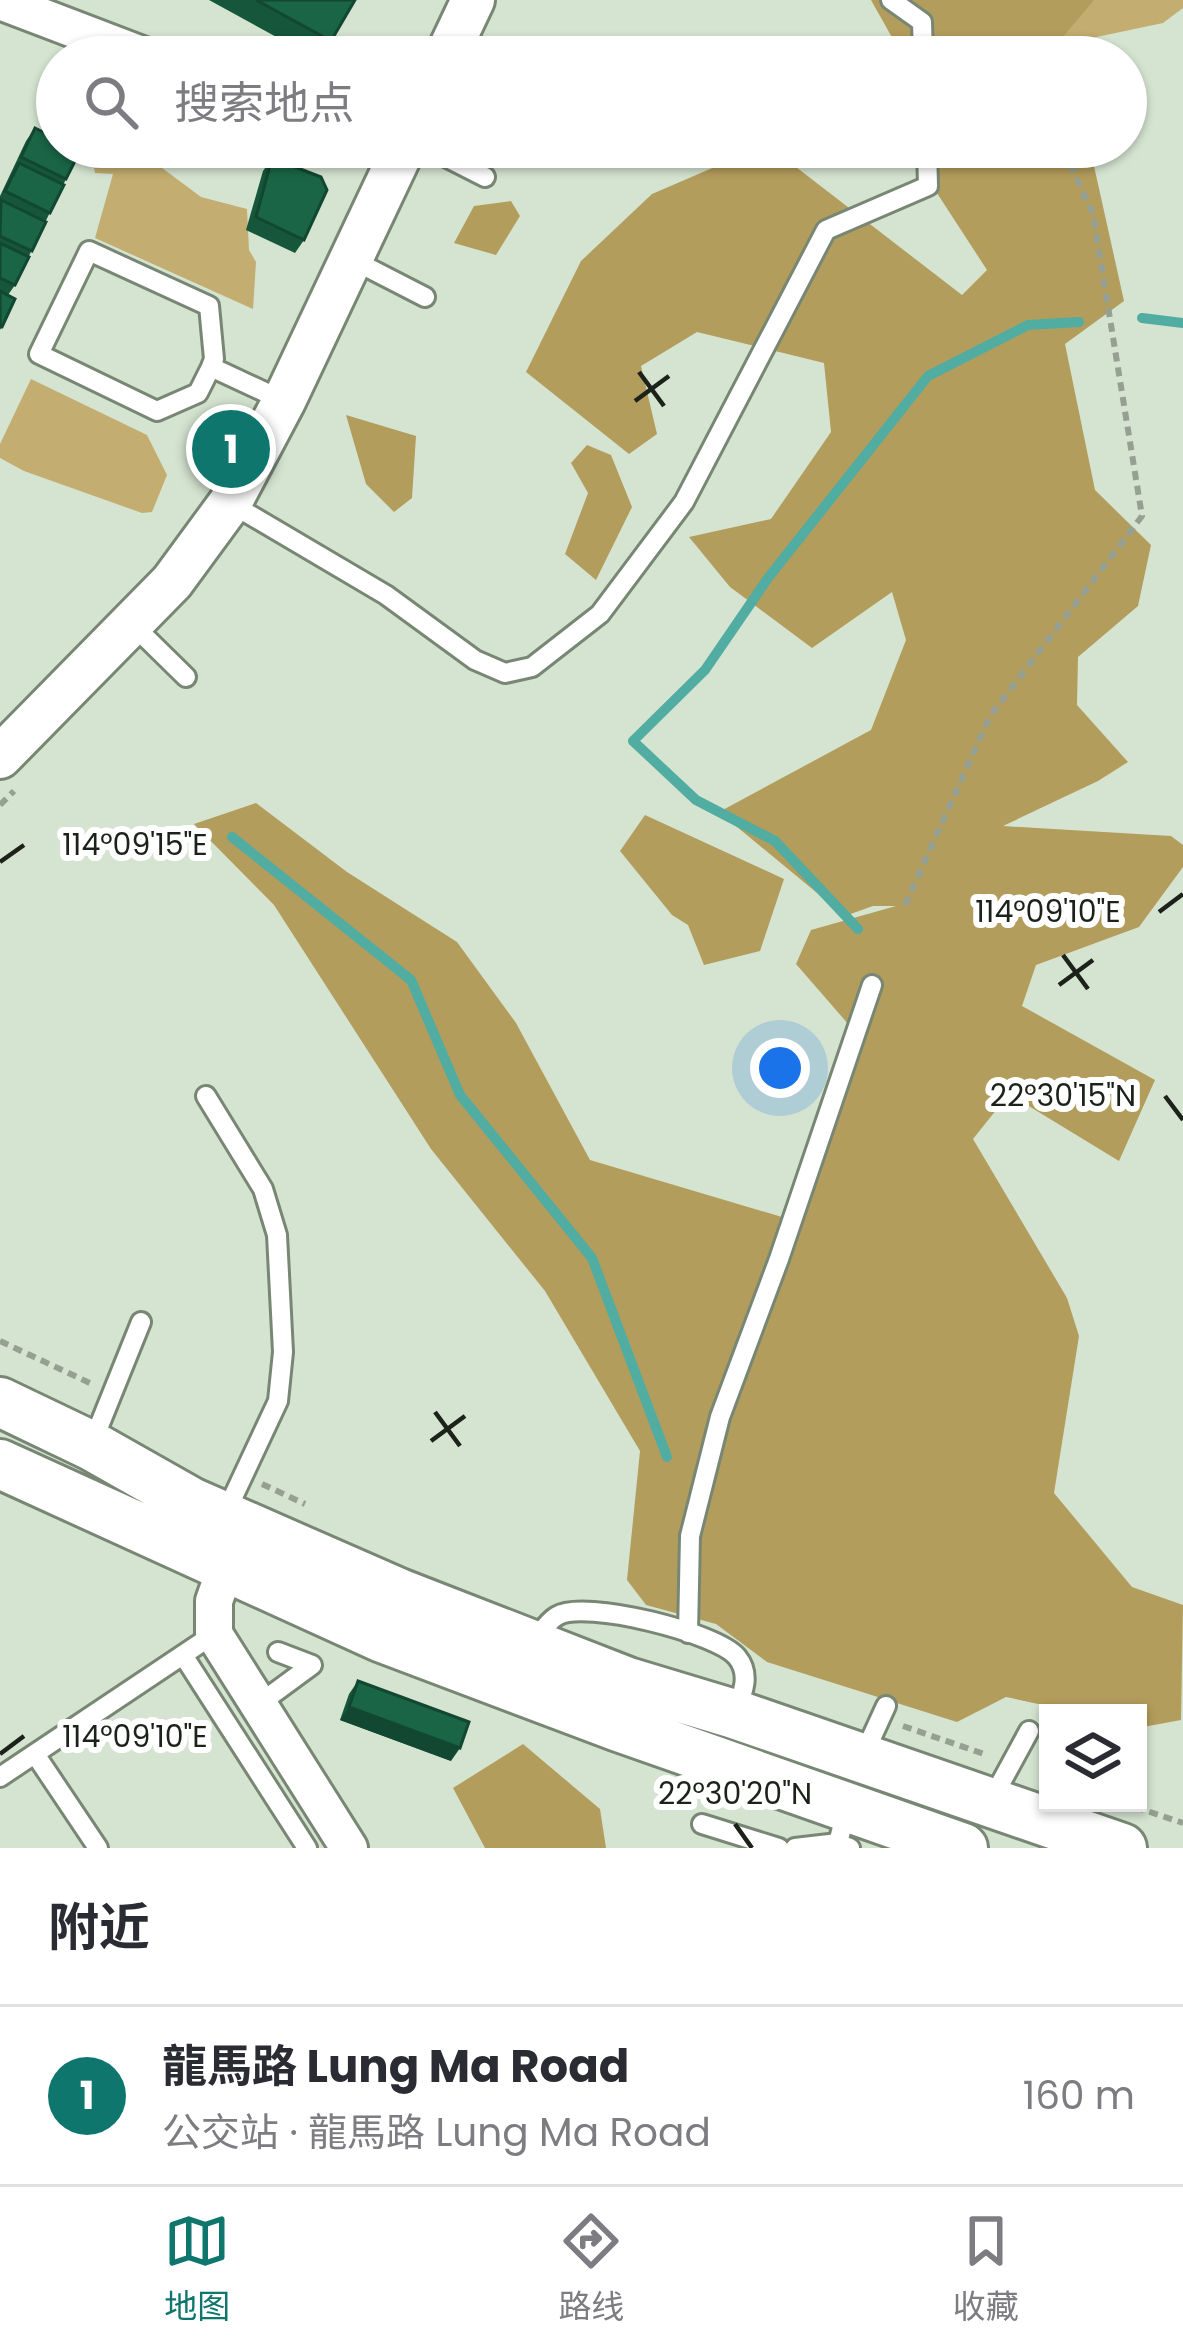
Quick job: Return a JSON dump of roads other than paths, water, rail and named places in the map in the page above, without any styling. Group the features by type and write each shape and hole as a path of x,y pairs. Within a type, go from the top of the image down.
{"main road":[{"path":"0,1402 224,1516 531,1645 628,1682 734,1714 881,1729 1122,1848"},
{"path":"0,1464 225,1570 845,1833 963,1848"}],"street":[{"path":"456,36 473,0"},
{"path":"0,1 92,36"},
{"path":"4,749 172,582 230,503 284,401 392,168"},
{"path":"225,1570 214,1600 214,1634 349,1848"}],"lane":[{"path":"891,0 922,22 922,36"},
{"path":"457,168 485,177"},
{"path":"230,503 386,595 475,660 506,673 532,667 600,614 684,502 826,230 928,186 928,168"},
{"path":"89,251 209,306 211,367 198,393 157,411 40,354 89,251"},
{"path":"351,259 425,297"},
{"path":"211,367 284,401"},
{"path":"132,624 186,677"},
{"path":"688,1633 690,1536 720,1417 872,985"},
{"path":"206,1096 263,1189 277,1235 283,1352 278,1401 224,1516"},
{"path":"92,1446 141,1322"},
{"path":"531,1645 556,1616 578,1610 688,1633 738,1658 746,1688 734,1714"},
{"path":"0,1777 214,1634"},
{"path":"278,1652 331,1673"},
{"path":"183,1655 307,1848"},
{"path":"259,1704 312,1665"},
{"path":"990,1779 1029,1731"},
{"path":"35,1754 98,1848"},
{"path":"702,1824 779,1848"},
{"path":"795,1848 845,1833"}],"waterway":[{"path":"1142,318 1183,323"},
{"path":"858,929 775,841 696,800 633,741 705,670 768,578 928,376 1028,325 1079,322"},
{"path":"232,837 411,980 460,1095 592,1258 667,1457"}],"place":[{"name":"龍馬路 Lung Ma Road","path":"231,449"}]}
